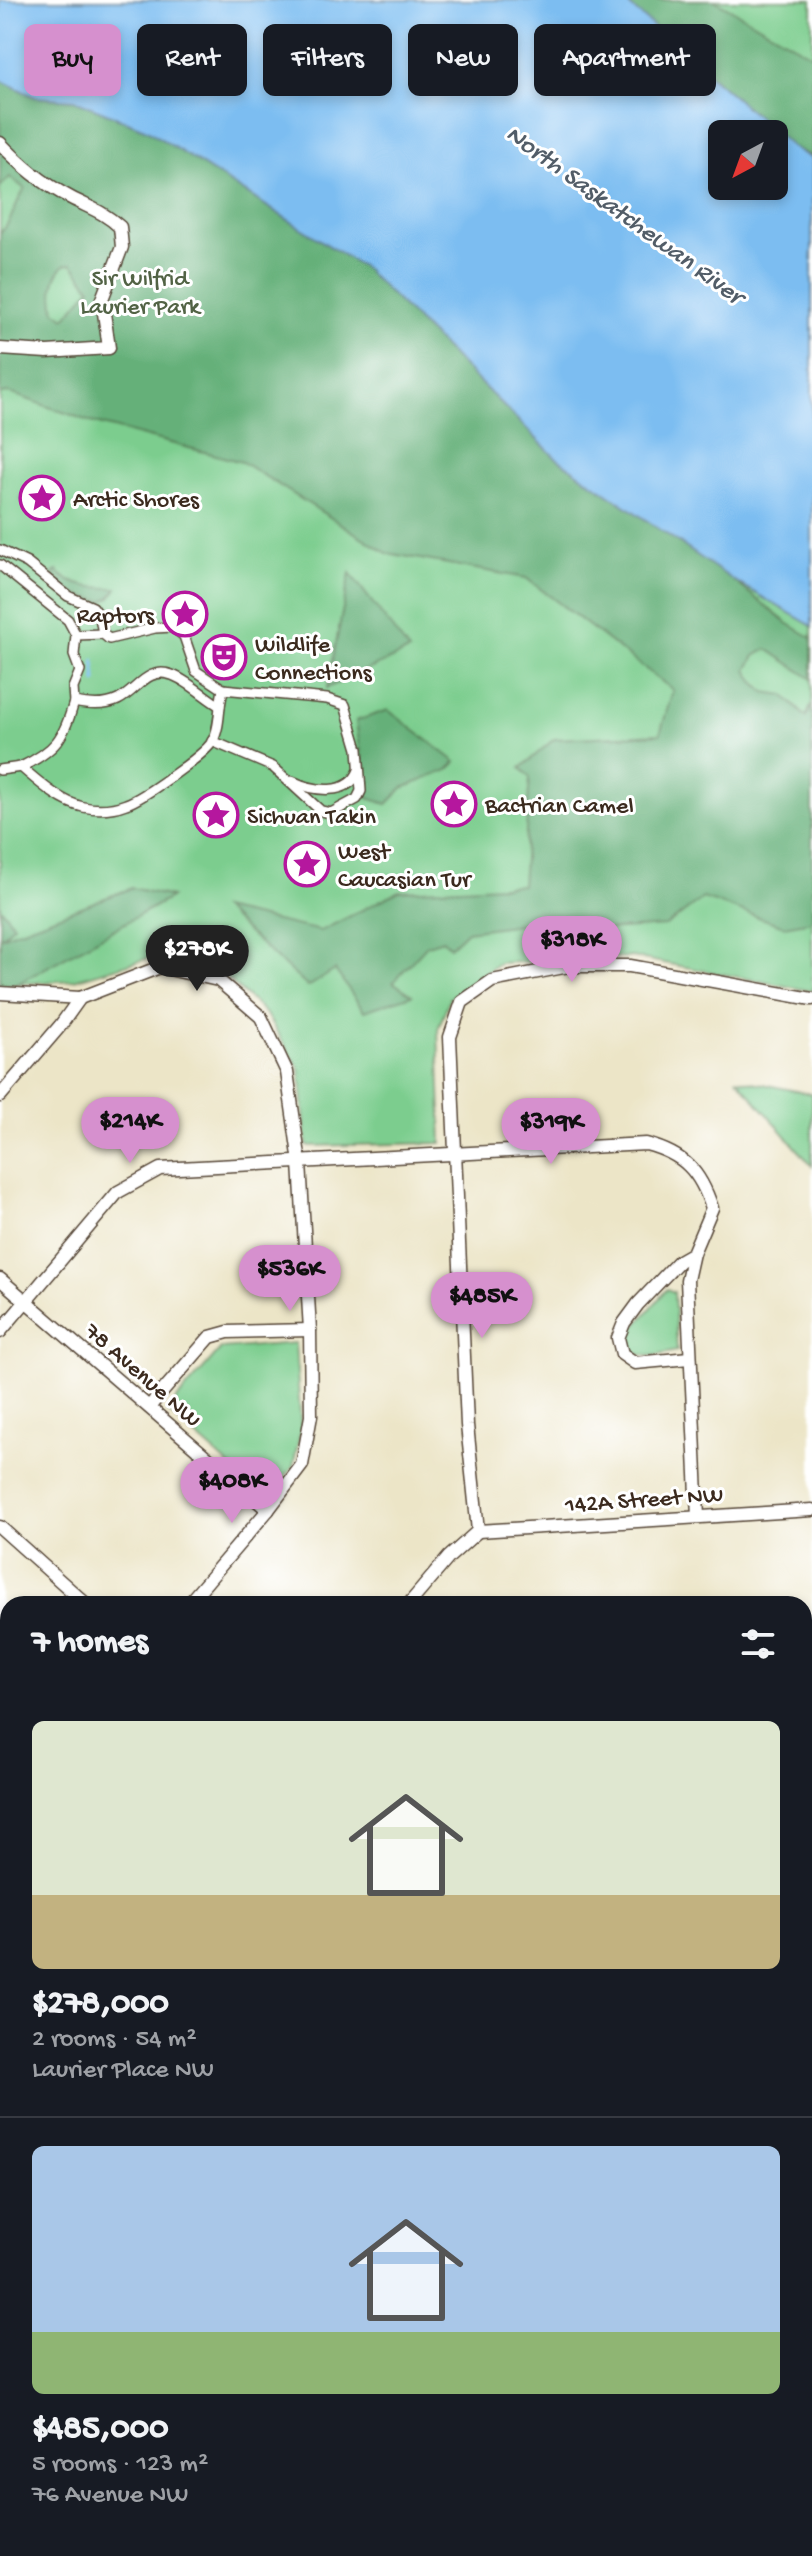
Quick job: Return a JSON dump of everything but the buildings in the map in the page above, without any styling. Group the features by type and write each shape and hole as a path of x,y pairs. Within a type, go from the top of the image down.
{"street":[{"path":"0,143 27,171 70,198 106,214 120,227 122,247 102,299 109,348 47,352 0,349"},
{"path":"0,550 27,563 68,596 93,607 100,617 103,634"},
{"path":"0,565 62,614 76,635 73,651 80,671 73,688 74,702 67,726 56,744 21,767 0,770"},
{"path":"31,590 44,576"},
{"path":"76,635 103,634 114,639 155,628 177,628 184,636 196,671 223,689 313,698 345,705 360,762 359,797 331,813 315,808 273,767 212,741"},
{"path":"74,702 96,705 118,700 143,679 160,673 181,679 220,706"},
{"path":"21,767 73,804 87,808 119,806 139,798 202,752 212,741 223,689"},
{"path":"287,778 308,787 340,788 354,780 360,762"},
{"path":"416,1596 449,1557 478,1531 467,1425 450,1037 462,1002 492,981 569,966 630,966 812,999"},
{"path":"0,993 80,998 160,967 218,980 261,1017 287,1072 300,1163 310,1330 311,1416 302,1465 195,1596"},
{"path":"0,1096 80,998"},
{"path":"0,1332 118,1192 160,1169 646,1144 668,1150 689,1165 705,1184 712,1208 693,1253 687,1280 698,1517"},
{"path":"689,1358 635,1363 622,1354 618,1338 624,1323 638,1304 679,1261 693,1253"},
{"name":"78 Avenue NW","path":"0,1279 268,1510"},
{"path":"149,1407 210,1337 228,1332 310,1330"},
{"name":"142A Street NW","path":"478,1531 812,1510"},
{"path":"0,1527 77,1596"}],"green space":[{"path":"623,0 812,0 812,159 788,144 788,120 761,120 716,81 716,24 651,24"},
{"path":"623,0 714,0 812,55 812,157 788,144 788,120 761,120 716,81 716,24 651,24"},
{"path":"0,80 733,580 812,626 812,991 632,957 499,963 450,998 438,1029 442,1143 307,1146 300,1070 265,1013 221,973 156,956 74,980 16,984 170,898 132,888 0,938"},
{"name":"Sir Wilfrid Laurier Park","path":"0,80 24,92 24,96 75,100 147,130 364,268 555,457 812,638 812,679 767,649 755,656 747,670 765,692 784,695 806,717 812,704 812,921 784,926 703,898 666,926 605,930 527,923 467,931 450,947 443,940 427,945 393,982 412,995 364,1011 335,970 308,987 222,909 321,931 399,891 522,885 530,777 521,768 554,739 660,734 673,690 526,578 387,553 242,462 91,422 10,393 0,394 0,233 25,189 10,177 0,187","holes":["72,264 91,288 65,318 55,311 54,287 64,265"]},
{"path":"57,571 77,584 117,588 111,597 103,601 69,593 53,573"},
{"path":"350,573 409,651 327,688"},
{"path":"388,710 456,762 448,770 403,788 387,804 368,798 356,721"},
{"path":"132,888 171,897 17,984 0,985 0,907 14,925 1,937"},
{"path":"737,1079 812,1094 812,1166"},
{"path":"667,1289 674,1292 677,1351 641,1355 629,1348 628,1335"},
{"path":"295,1343 301,1429 293,1467 267,1498 167,1411 221,1349"}],"water":[{"name":"North Saskatchewan River","path":"0,0 623,0 651,24 534,24 534,96 716,96 716,81 761,120 708,120 708,200 788,200 788,144 812,159 812,626 733,580 555,457 364,268 147,130 75,100 33,96 121,96 121,24 24,24 24,92 0,80"},
{"name":"Arctic Shores","path":"34,484 54,484 63,497 63,507 55,513 36,499 21,500 25,488"}],"waterway":[{"path":"94,660 96,682"}],"place":[{"name":"Arctic Shores","path":"42,498"},
{"name":"Raptors","path":"185,614"},
{"name":"Wildlife Connections","path":"224,657"},
{"name":"Bactrian Camel","path":"454,804"},
{"name":"Sichuan Takin","path":"216,815"},
{"name":"West Caucasian Tur","path":"307,864"}]}
